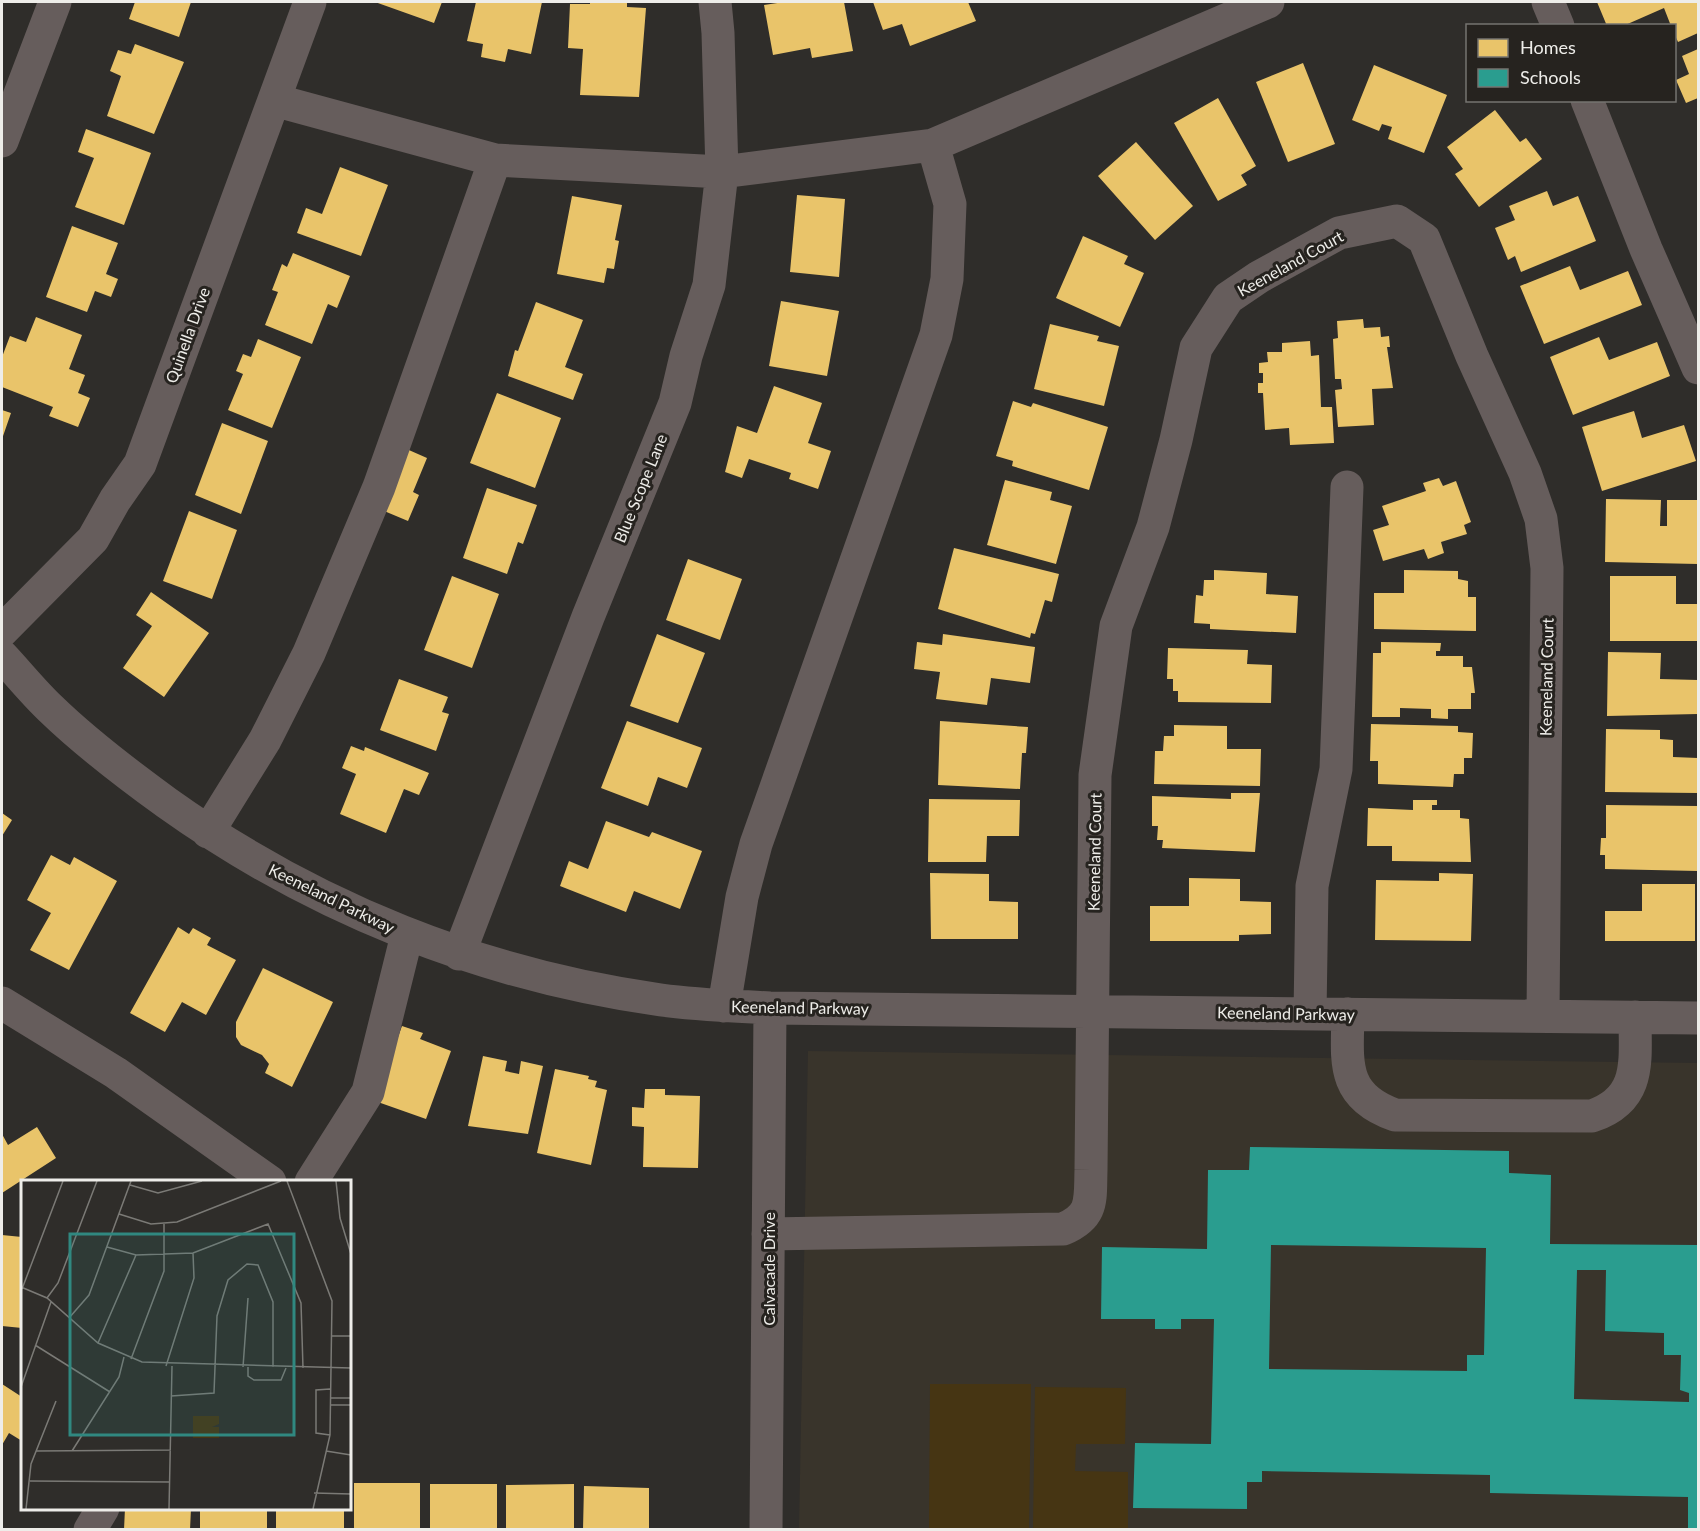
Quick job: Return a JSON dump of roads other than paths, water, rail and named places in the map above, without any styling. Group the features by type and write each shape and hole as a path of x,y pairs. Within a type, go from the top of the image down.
{"street":[{"path":"2,141 55,2"},
{"name":"Quinella Drive","path":"2,632 93,539 115,500 140,464 310,2"},
{"name":"Blue Scope Lane","path":"459,954 588,617 675,403 686,356 709,285 722,172 715,2"},
{"path":"274,100 495,160 722,172 933,145 1268,2"},
{"path":"1548,2 1556,24"},
{"path":"1588,102 1646,249 1698,368"},
{"path":"724,1006 742,897 756,844 936,335 947,279 950,204 933,145"},
{"path":"208,832 265,740 309,653 379,487 495,160"},
{"name":"Keeneland Court","path":"768,1234 1063,1229 1078,1223 1088,1211 1095,775 1116,627 1153,527 1176,440 1196,348 1228,298 1259,277 1339,233 1396,221 1424,239 1472,356 1525,474 1541,519 1548,568 1543,1016"},
{"path":"1310,1014 1312,886 1336,769 1347,487"},
{"name":"Keeneland Parkway","path":"2,656 51,709 141,784 208,832 296,883 407,935 459,954 544,979 662,1000 770,1008 1698,1018"},
{"path":"312,1180 368,1092 407,935"},
{"path":"2,1003 116,1073 267,1180"},
{"name":"Calvacade Drive","path":"766,1530 770,1008"},
{"path":"1348,1014 1348,1066 1351,1079 1368,1102 1395,1115 1592,1116 1604,1112 1623,1097 1630,1085 1634,1071 1635,1017"},
{"path":"90,1530 102,1510"}]}
